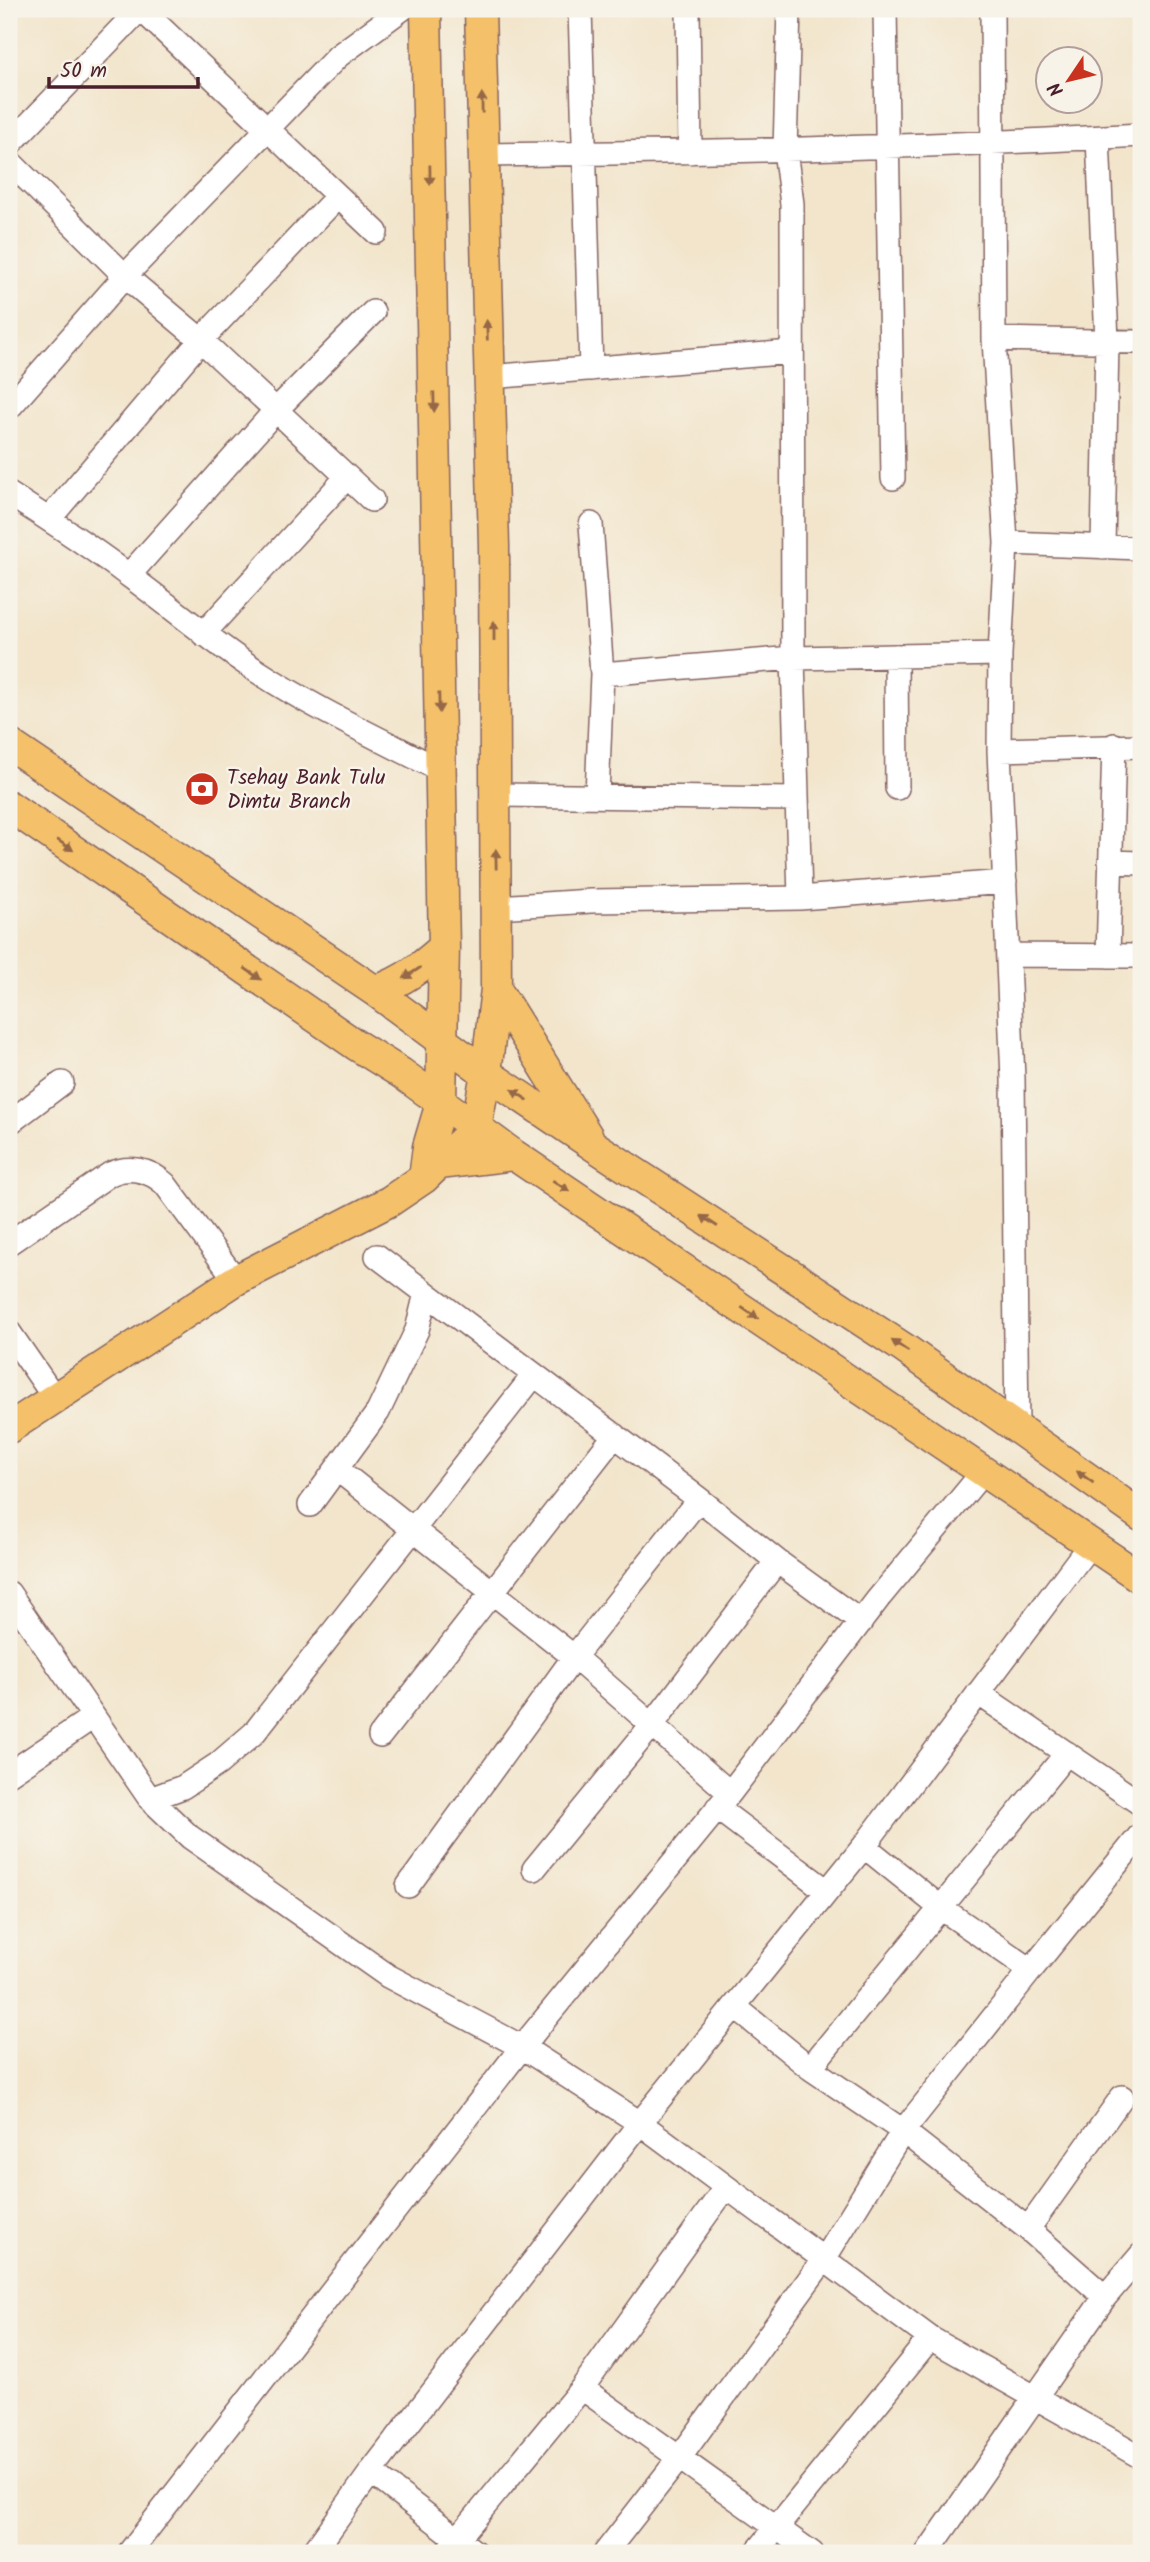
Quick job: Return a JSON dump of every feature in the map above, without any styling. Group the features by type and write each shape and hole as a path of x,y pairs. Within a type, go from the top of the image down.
{"main road":[{"path":"426,9 444,947 440,1103 430,1163"},
{"path":"9,1428 236,1280 370,1213 475,1128 486,1073 496,989 494,546 480,9"},
{"path":"9,744 374,991 486,1073 594,1146 905,1349 1141,1516"},
{"path":"9,806 356,1045 401,1073 514,1155 1141,1578"},
{"path":"374,991 405,978 444,947"},
{"path":"496,989 594,1146"},
{"path":"401,1073 430,1163"},
{"path":"430,1163 514,1155"}],"street":[{"path":"9,145 141,9 376,232"},
{"path":"9,408 125,276 338,56 402,9"},
{"path":"580,9 591,369"},
{"path":"688,9 690,152"},
{"path":"789,9 785,150 792,204 793,657 800,898"},
{"path":"885,9 893,478"},
{"path":"992,9 994,339 1006,543 1000,654 999,750 1013,1079 1017,1430"},
{"path":"483,155 993,144 1141,135"},
{"path":"1098,138 1107,341 1103,547"},
{"path":"9,161 125,276 201,340 372,500"},
{"path":"49,519 201,340 338,196"},
{"path":"129,575 276,410 373,312"},
{"path":"994,339 1141,342"},
{"path":"489,377 792,352"},
{"path":"203,634 347,477"},
{"path":"9,494 129,575 203,634 309,703 440,770"},
{"path":"591,524 602,674 597,796"},
{"path":"1006,543 1141,548"},
{"path":"602,674 793,657 1000,654"},
{"path":"896,656 897,788"},
{"path":"1108,956 1114,746"},
{"path":"999,750 1141,746"},
{"path":"495,795 797,799"},
{"path":"1110,862 1141,863"},
{"path":"496,907 591,901 800,898 1005,882"},
{"path":"1008,954 1141,956"},
{"path":"9,1123 62,1083"},
{"path":"9,1243 110,1174 121,1169 142,1171 156,1176 165,1184 236,1280"},
{"path":"377,1256 699,1499 777,1562 861,1622"},
{"path":"310,1505 378,1412 417,1330 426,1293"},
{"path":"9,1332 54,1397"},
{"path":"149,1799 183,1787 218,1764 254,1733 534,1375"},
{"path":"380,1736 615,1435"},
{"path":"337,1469 574,1657 652,1725 724,1801 827,1891"},
{"path":"129,2553 522,2047 724,1801 861,1622 983,1472"},
{"path":"408,1886 574,1657 699,1499"},
{"path":"313,2553 371,2472 640,2123 864,1846 1091,1543"},
{"path":"534,1869 652,1725 777,1562"},
{"path":"9,1593 149,1799 190,1836 388,1976 522,2047 640,2123 930,2338 1141,2457"},
{"path":"978,1693 1141,1804"},
{"path":"9,1774 93,1717"},
{"path":"810,2068 1067,1754"},
{"path":"605,2553 680,2457 824,2259 903,2131 1141,1834"},
{"path":"864,1846 941,1908 1031,1970"},
{"path":"735,2007 810,2068 903,2131 1028,2229 1105,2297"},
{"path":"1028,2229 1122,2097"},
{"path":"371,2472 460,2549 582,2388 726,2187"},
{"path":"927,2553 1105,2297 1141,2255"},
{"path":"756,2553 930,2338"},
{"path":"582,2388 812,2553"}],"place":[{"name":"Tsehay Bank Tulu Dimtu Branch","path":"202,789"}]}
